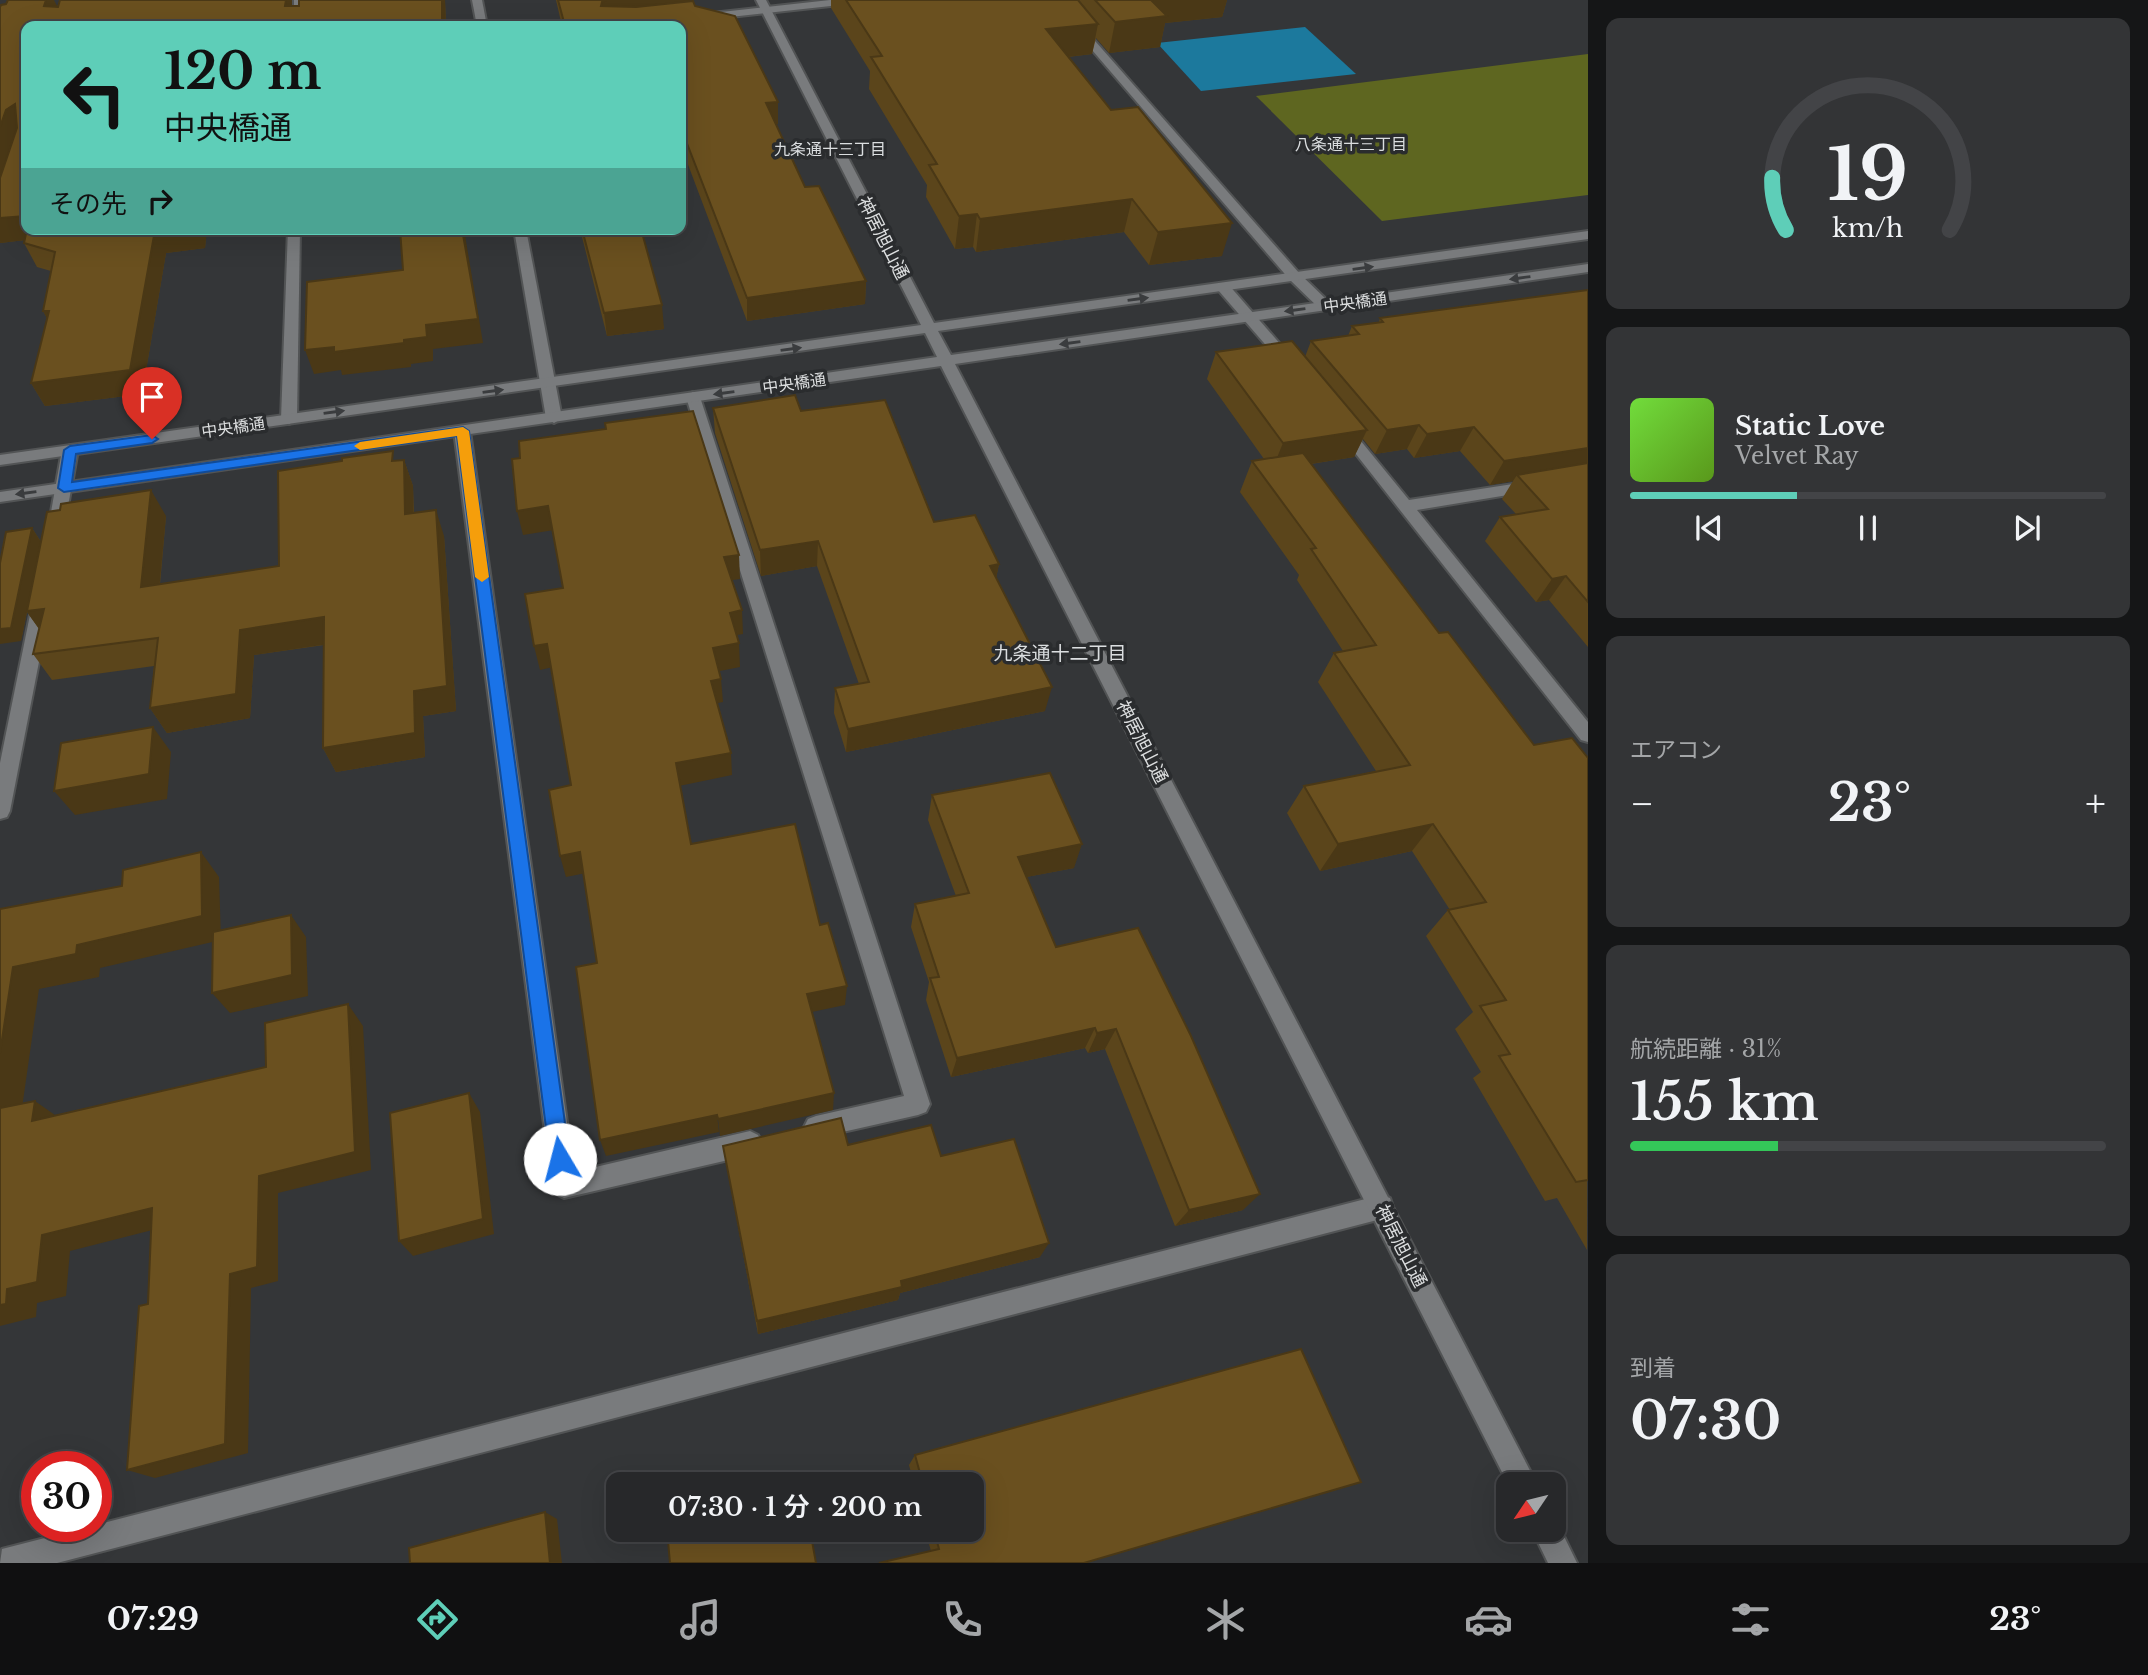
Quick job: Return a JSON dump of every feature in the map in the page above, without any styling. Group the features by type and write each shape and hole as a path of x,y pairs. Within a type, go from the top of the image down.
{"street":[{"path":"299,0 299,21"},
{"path":"477,0 481,21"},
{"path":"689,18 764,5 858,0"},
{"path":"1054,0 1295,277 1325,306"},
{"name":"神居旭山通","path":"764,5 1517,1472"},
{"path":"289,419 294,235"},
{"path":"521,235 554,418"},
{"name":"中央橋通","path":"0,460 1588,236"},
{"name":"中央橋通","path":"0,497 1588,268"},
{"path":"1223,287 1303,380"},
{"path":"693,397 918,1104 800,1131"},
{"path":"1329,411 1588,736"},
{"path":"463,431 564,1186 774,1137"},
{"path":"52,551 70,450"},
{"path":"1406,506 1549,483"},
{"path":"0,811 46,579"},
{"path":"2,1563 1381,1207"},
{"path":"1552,1542 1563,1563"}],"green space":[{"path":"1588,54 1588,195 1382,221 1256,96"}],"water":[{"path":"1305,27 1356,74 1201,91 1157,43"}],"building":[{"path":"8,0 46,0 44,6 58,7 60,0 286,0 285,6 299,6 299,0 442,0 442,21 21,21 21,216 0,218 0,178 17,128 15,104 6,110 0,127 0,7"},
{"path":"558,0 606,0 601,6 636,7 693,1 695,6 735,16 778,102 766,103 805,187 819,186 866,281 747,298 686,141 686,21 564,21"},
{"path":"846,0 1078,0 1098,24 1046,29 1111,110 1138,107 1232,223 1158,232 1132,199 980,219 977,214 959,216 929,165 937,164 871,57 882,56"},
{"path":"1095,0 1151,0 1167,16 1115,22"},
{"path":"26,235 154,235 130,370 31,383 49,311 43,311 55,252 24,243"},
{"path":"400,235 463,235 478,319 426,325 427,337 404,340 404,343 334,352 334,347 305,350 307,282 403,270"},
{"path":"584,235 643,235 662,305 604,313"},
{"path":"1588,290 1588,448 1504,461 1474,427 1427,434 1419,425 1387,430 1311,341 1359,334 1352,326 1383,322 1380,318"},
{"path":"1292,341 1367,430 1283,443 1216,352"},
{"path":"795,395 801,411 885,400 934,522 975,515 999,564 990,566 1052,687 848,729 835,688 869,682 818,541 760,550 713,408"},
{"path":"693,411 739,555 724,557 742,610 730,613 739,643 713,648 721,679 711,681 731,753 676,763 691,844 795,824 820,925 828,923 847,986 807,994 834,1093 718,1119 717,1115 600,1140 576,967 597,963 580,852 560,856 549,790 571,785 547,644 534,646 525,594 563,588 548,506 517,511 512,459 520,458 519,441 606,429 605,423"},
{"path":"393,451 392,461 404,460 405,514 436,510 447,686 414,691 415,733 323,748 324,617 240,630 236,694 150,708 158,638 33,654 44,609 27,611 47,512 60,510 61,504 151,490 141,587 279,566 278,471"},
{"path":"1303,453 1439,633 1448,632 1534,745 1572,738 1588,758 1588,1180 1576,1182 1499,1056 1510,1054 1480,1006 1506,1000 1448,910 1486,902 1433,824 1338,844 1304,786 1410,765 1334,653 1376,645 1311,549 1316,548 1252,461"},
{"path":"1588,463 1588,602 1566,576 1552,579 1500,517 1548,509 1517,475"},
{"path":"32,528 11,628 0,629 0,563 6,532"},
{"path":"153,727 149,774 54,791 61,743"},
{"path":"1050,773 1082,844 1018,857 1056,947 1138,928 1191,1036 1260,1194 1189,1210 1116,1029 1097,1033 1095,1028 957,1058 930,978 939,977 915,904 969,893 932,795"},
{"path":"201,852 202,916 77,945 76,954 13,967 0,1053 0,909 122,886 123,870"},
{"path":"291,915 292,975 212,993 213,932"},
{"path":"348,1004 355,1152 259,1176 257,1267 230,1274 225,1444 127,1470 139,1306 148,1304 152,1208 42,1235 37,1282 7,1289 6,1304 0,1305 0,1108 35,1101 32,1121 266,1067 265,1023"},
{"path":"469,1093 483,1219 399,1241 390,1113"},
{"path":"841,1118 848,1145 931,1125 941,1156 1014,1139 1049,1243 901,1281 902,1287 757,1321 723,1146"},
{"path":"1301,1349 1361,1482 1084,1563 879,1563 939,1549 937,1542 984,1542 984,1472 920,1472 915,1455"},
{"path":"545,1512 550,1563 410,1563 409,1548"},
{"path":"668,1542 812,1542 816,1563 670,1563"}],"slow traffic":[{"path":"360,446 463,431 482,577"}],"district":[{"name":"八条通十三丁目","path":"1351,144"},
{"name":"九条通十三丁目","path":"830,149"},
{"name":"九条通十二丁目","path":"1060,653"}],"route":[{"path":"152,439 70,450 64,488 463,431 560,1159"}]}
